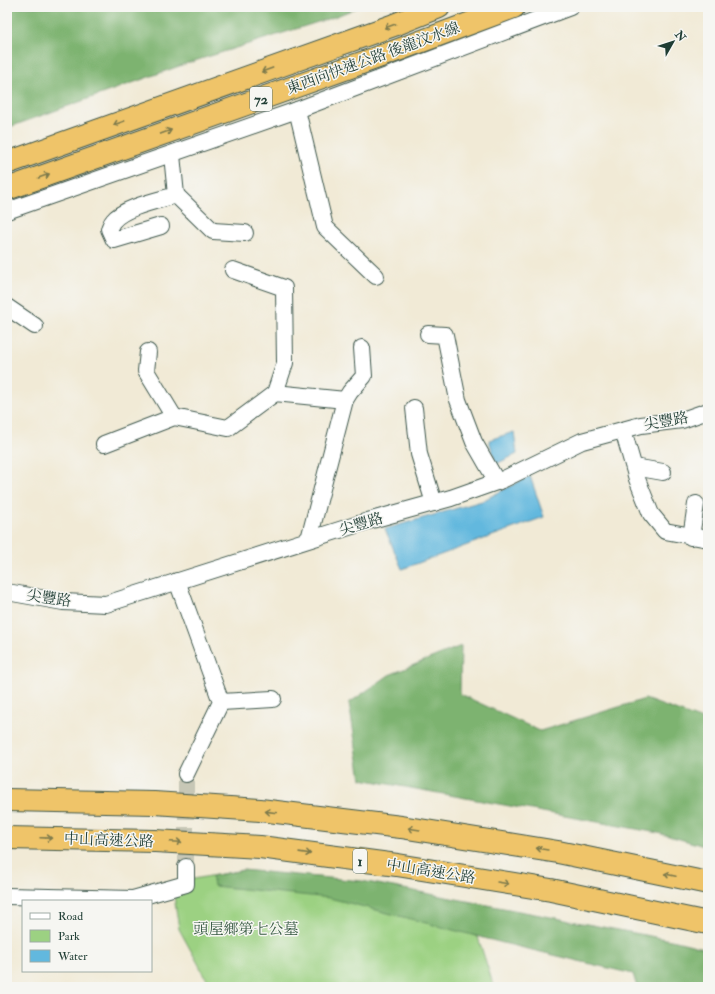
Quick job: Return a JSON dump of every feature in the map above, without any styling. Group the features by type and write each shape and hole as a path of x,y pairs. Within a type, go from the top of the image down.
{"highway":[{"name":"東西向快速公路 後龍汶水線","path":"7,163 394,25 439,7"},
{"name":"東西向快速公路 後龍汶水線","path":"7,189 398,50 514,7"},
{"path":"7,800 169,804 260,810 385,825 558,852 708,883"},
{"name":"中山高速公路","path":"7,838 155,841 260,847 397,866 551,890 708,923"}],"street":[{"path":"7,211 172,155 297,110 570,7"},
{"path":"297,110 325,227 376,276"},
{"path":"172,155 176,195 213,231 245,233"},
{"path":"160,226 114,240 109,229 112,221 123,213 176,195"},
{"path":"104,444 174,417 228,428 275,393 285,363 284,288 233,270"},
{"path":"7,307 36,326"},
{"path":"428,334 445,335 458,400 474,442 497,482"},
{"path":"309,539 345,400 364,376 362,348"},
{"path":"148,352 146,371 174,417"},
{"path":"275,393 345,400"},
{"path":"414,408 419,454 434,503"},
{"name":"尖豐路","path":"7,592 63,602 106,604 309,539 451,498 497,482 582,441 641,425 682,420 708,411"},
{"path":"623,430 637,479 651,514 665,531 708,539"},
{"path":"634,467 663,472"},
{"path":"691,536 696,504"},
{"path":"177,581 221,702 186,774"},
{"path":"221,702 273,699"},
{"path":"7,896 133,899 186,884 186,867"}],"green space":[{"path":"7,7 359,7 334,17 185,64 7,128"},
{"path":"461,646 460,694 540,731 645,699 708,722 708,847 658,833 361,779 349,703 389,675"},
{"name":"頭屋鄉第七公墓","path":"243,870 426,917 478,937 494,987 211,987 179,929 172,883"},
{"path":"243,870 362,881 676,941 708,949 708,987 637,987 633,974 503,943 330,898 214,886 212,876"}],"water":[{"path":"514,432 517,454 496,464 489,440"},
{"path":"530,476 544,517 402,569 385,529 482,501"}],"tunnel":[{"path":"186,774 186,867"}]}
